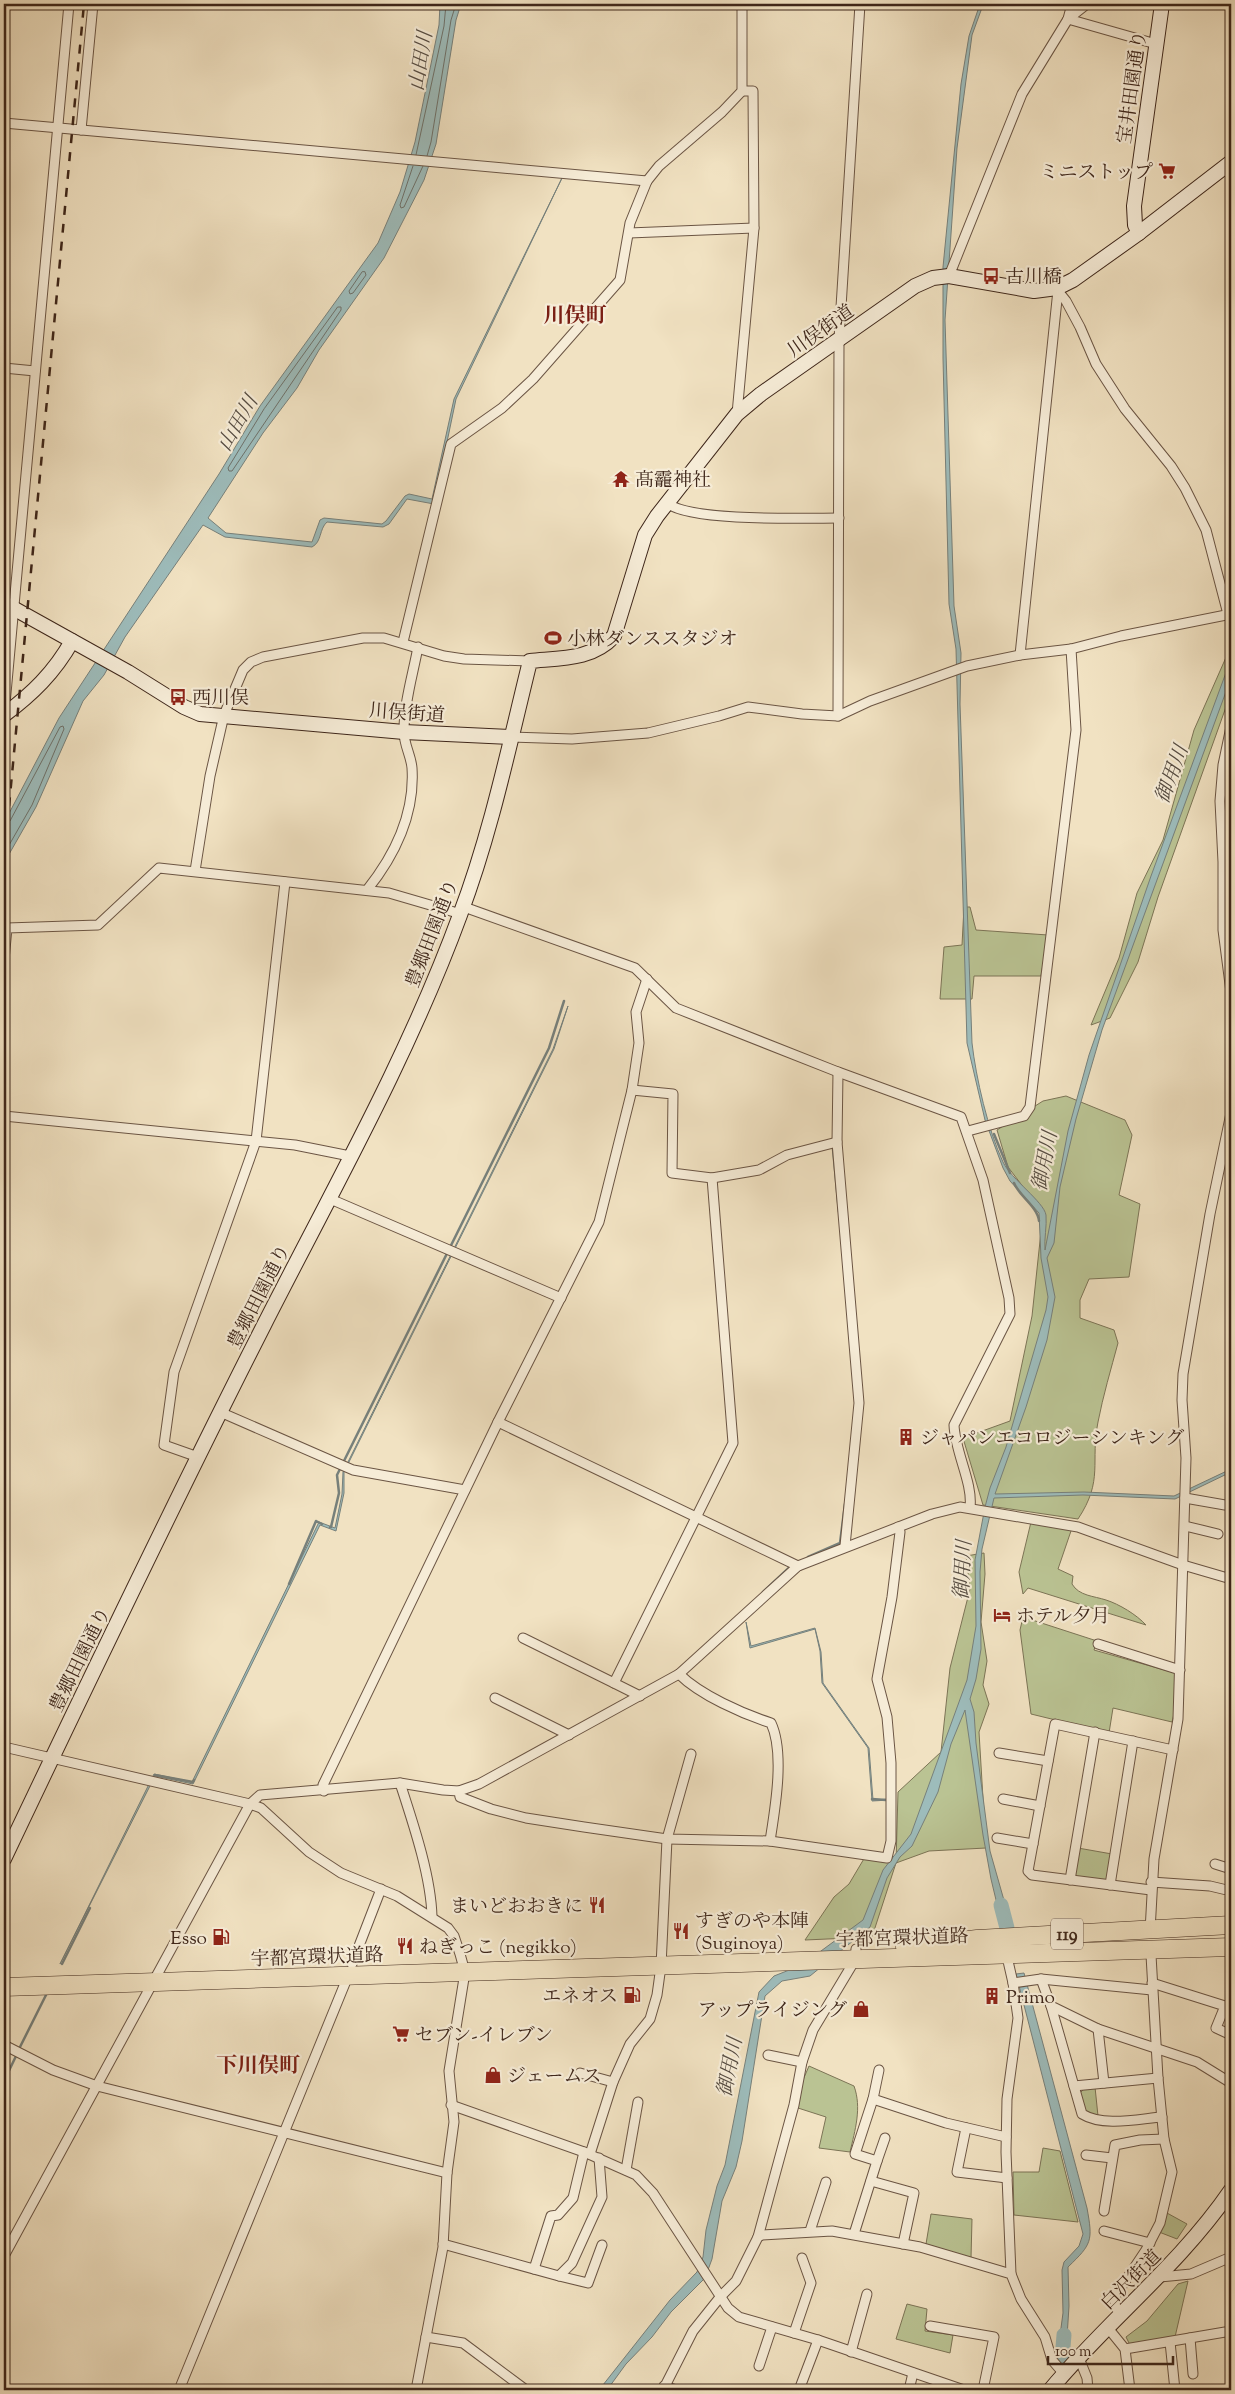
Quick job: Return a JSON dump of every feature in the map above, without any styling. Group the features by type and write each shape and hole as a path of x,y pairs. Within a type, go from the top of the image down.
{"highway":[{"name":"119","path":"902,1947 977,1939 1150,1932 1231,1925"},
{"name":"宇都宮環状道路","path":"856,1954 902,1947 1231,1936"},
{"name":"宇都宮環状道路","path":"4,1975 158,1976 784,1956 856,1954 975,1955 1231,1946"},
{"name":"119","path":"975,1955 977,1961 1231,1957"},
{"name":"宇都宮環状道路","path":"4,1987 158,1976"}],"main road":[{"name":"宝井田園通り","path":"1139,233 1135,225 1134,206 1162,4"},
{"name":"川俣街道","path":"530,661 593,653 605,646 614,636 645,535 667,503 737,414 761,394 915,286 933,278 949,276 1034,291 1058,290 1139,233 1231,162"},
{"path":"4,715 41,686 61,661 72,641 9,606"},
{"name":"川俣街道","path":"72,641 122,668 192,712 404,732 511,737"},
{"path":"511,737 530,661"},
{"name":"豊郷田園通り","path":"4,1859 220,1412 350,1156 437,975 462,910 498,791 511,737"},
{"name":"白沢街道","path":"1050,2390 1192,2243 1231,2190"}],"street":[{"path":"4,715 9,606 35,371 69,4"},
{"path":"81,130 93,4"},
{"path":"403,642 451,444 502,408 533,379 620,280 630,223 647,181 659,166 722,112 742,91 742,4"},
{"path":"838,716 840,339 860,4"},
{"path":"949,276 1022,94 1068,19 1072,4"},
{"path":"1068,19 1087,4"},
{"path":"1068,19 1156,44"},
{"path":"737,414 754,228 753,91 742,91"},
{"path":"4,123 647,181"},
{"path":"629,233 754,228"},
{"path":"511,737 572,739 648,733 719,716 748,706 802,714 838,716 870,701 967,666 1020,655 1071,649 1121,636 1230,614 1206,530 1185,488 1171,466 1125,409 1096,364 1080,327 1058,290"},
{"path":"1020,655 1058,290"},
{"path":"4,368 35,371"},
{"path":"667,503 706,514 739,518 839,518"},
{"name":"川俣街道","path":"224,715 243,670 251,662 263,657 363,638 384,638 403,642 444,656 464,659 530,661"},
{"path":"366,890 383,869 409,814 413,785 411,762 404,732 418,648"},
{"path":"968,1131 1024,1116 1030,1106 1076,730 1071,649"},
{"path":"194,871 210,776 224,715"},
{"path":"1231,727 1223,764 1220,802 1227,863 1224,930 1231,992"},
{"path":"4,960 7,928 98,925 159,868 389,893 462,910 636,968 676,1008 838,1072 961,1117 968,1131 983,1180 1009,1298 1010,1314 954,1425 955,1442 971,1496 970,1507"},
{"path":"198,1457 164,1445 174,1372 256,1141 285,882"},
{"path":"324,1791 323,1785 465,1490 599,1222 632,1090 639,1043 636,1012 647,979"},
{"path":"838,1072 838,1142 859,1403 845,1546"},
{"path":"632,1090 673,1094 672,1173 712,1178 759,1170 788,1155 838,1142"},
{"path":"1150,1932 1151,1886 1178,1719 1186,1458 1182,1400 1183,1374 1210,1214 1231,1113"},
{"path":"4,1116 295,1145 350,1156"},
{"path":"614,1684 733,1443 712,1178"},
{"path":"328,1198 561,1298"},
{"path":"220,1412 353,1470 465,1490"},
{"path":"498,1422 798,1566"},
{"path":"1185,1498 1225,1505"},
{"path":"4,2256 250,1804 260,1795 400,1784 459,1791 495,1776 679,1674 798,1566 845,1546 932,1514 960,1507 970,1507 1078,1527 1184,1565 1231,1579"},
{"path":"1184,1526 1218,1534"},
{"path":"459,1791 460,1797 526,1818 667,1839 770,1841 887,1858 892,1841 892,1763 887,1717 877,1679 892,1597 900,1532 898,1527"},
{"path":"524,1638 640,1696"},
{"path":"1098,1644 1180,1670"},
{"path":"679,1674 718,1700 748,1716 771,1723 776,1734 777,1795 770,1841"},
{"path":"495,1698 566,1732 569,1736"},
{"path":"1173,1750 1055,1724 1028,1871 1032,1875 1110,1885 1210,1886 1231,1891"},
{"path":"1070,1880 1095,1732"},
{"path":"1110,1885 1133,1741"},
{"path":"4,1747 261,1808 309,1852 341,1873 397,1896 448,1928 454,1936 463,1967 449,2071 454,2122 447,2173 444,2244 416,2390"},
{"path":"999,1753 1048,1761"},
{"path":"534,2269 551,2216 558,2215 573,2198 591,2155 613,2082 630,2044 650,2020 657,1995 661,1961 667,1839 691,1754"},
{"path":"400,1784 411,1818 432,1901 432,1917"},
{"path":"1003,1799 1040,1806"},
{"path":"997,1838 1033,1844"},
{"path":"1215,1864 1231,1869"},
{"path":"179,2390 350,1970 381,1889"},
{"path":"676,2390 664,2388 693,2331 721,2296 736,2281 758,2237 794,2105 802,2062 813,2030 856,1954"},
{"path":"1120,2317 1115,2304 1116,2295 1150,2243 1160,2223 1172,2172 1164,2139 1158,2078 1151,1957"},
{"path":"1008,1961 1014,1982 1018,2018 1008,2099 1006,2137 1011,2274 1021,2299 1045,2337 1052,2360 1064,2374"},
{"path":"1014,1982 1041,1979 1152,1986 1225,2006 1216,2028 1231,2035"},
{"path":"1041,1979 1052,2006 1082,2114 1090,2119 1114,2120 1162,2117"},
{"path":"1052,2006 1098,2029 1197,2062 1231,2082"},
{"path":"1098,2029 1104,2083"},
{"path":"4,2045 53,2070 97,2086 285,2131 447,2173"},
{"path":"768,2055 802,2062"},
{"path":"877,2160 855,2154 873,2099 878,2070"},
{"path":"580,2073 613,2082"},
{"path":"1074,2086 1158,2078"},
{"path":"873,2099 966,2128 1006,2137"},
{"path":"626,2170 638,2102"},
{"path":"451,2104 591,2155 636,2175 653,2193 728,2308 740,2317 818,2340 964,2390"},
{"path":"966,2128 958,2172 1007,2178"},
{"path":"854,2234 885,2138"},
{"path":"1104,2211 1114,2145 1140,2140 1164,2139"},
{"path":"559,2276 572,2263 602,2197 591,2155"},
{"path":"1086,2155 1112,2158"},
{"path":"871,2181 914,2193 903,2244"},
{"path":"810,2231 826,2182"},
{"path":"758,2237 810,2231 854,2234 920,2247 1011,2274"},
{"path":"1104,2231 1150,2243"},
{"path":"444,2244 588,2284 602,2245"},
{"path":"1160,2277 1191,2274 1231,2257"},
{"path":"794,2333 811,2283 802,2258"},
{"path":"851,2352 867,2294"},
{"path":"930,2326 994,2337 983,2390"},
{"path":"759,2366 772,2327"},
{"path":"1108,2328 1125,2349 1130,2390"},
{"path":"1125,2349 1231,2331"},
{"path":"426,2337 463,2343 526,2390"},
{"path":"1190,2338 1193,2374"},
{"path":"800,2390 818,2340"},
{"path":"1170,2342 1175,2390"},
{"path":"1079,2358 1087,2378 1088,2390"},
{"path":"909,2390 913,2373"}],"green space":[{"path":"1231,646 1231,693 1158,897 1138,962 1110,1018 1091,1025 1119,958 1137,893 1163,840 1194,730"},
{"path":"964,907 970,907 976,930 1048,935 1041,976 974,976 972,999 940,999 944,947 962,945"},
{"path":"1066,1096 1125,1120 1132,1135 1119,1195 1140,1204 1129,1277 1089,1279 1080,1300 1080,1318 1114,1330 1118,1343 1098,1422 1094,1482 1086,1505 1078,1519 983,1505 963,1438 1010,1421 1032,1316 1043,1213 1008,1167 997,1130 1043,1101"},
{"path":"1031,1522 1072,1528 1058,1569 1073,1576 1072,1584 1079,1591 1116,1604 1133,1614 1146,1625 1028,1588 1023,1594 1019,1572"},
{"path":"984,1553 985,1574 981,1622 987,1661 983,1685 989,1704 979,1732 986,1848 929,1851 896,1863 898,1792 941,1752 950,1668 970,1589 966,1556"},
{"path":"1023,1617 1097,1641 1094,1650 1175,1673 1175,1710 1172,1722 1113,1708 1109,1733 1031,1714 1020,1630"},
{"path":"1078,1848 1112,1854 1108,1878 1103,1881 1078,1878 1074,1873"},
{"path":"865,1857 896,1863 872,1937 805,1940 834,1897 849,1884"},
{"path":"809,2066 854,2086 858,2111 850,2152 819,2148 826,2117 798,2108 803,2080"},
{"path":"1095,2087 1098,2116 1084,2111 1080,2093 1084,2089"},
{"path":"1043,2148 1060,2151 1078,2222 1014,2215 1013,2172 1039,2172"},
{"path":"1167,2213 1187,2224 1177,2239 1159,2232"},
{"path":"931,2214 972,2219 971,2258 926,2244"},
{"path":"1188,2281 1175,2337 1130,2345 1126,2337 1147,2321 1178,2284"},
{"path":"907,2304 927,2309 925,2331 953,2335 950,2353 896,2339"}],"water":[{"path":"440,4 461,4 456,20 436,144 424,180 384,258 319,350 297,388 263,433 208,518 226,533 312,542 320,520 324,518 382,524 405,496 409,494 432,499 454,399 562,178 456,399 434,504 407,499 389,524 383,527 327,522 317,542 312,547 225,537 203,525 125,637 104,675 83,701 36,807 4,863 4,823 59,718 219,474 260,406 378,243 400,192 415,142 439,25"},
{"path":"980,4 983,5 972,35 957,148 945,320 954,606 961,653 960,704 972,1043 983,1104 992,1135 1003,1162 1013,1176 1040,1204 1046,1215 1045,1250 1068,1131 1089,1055 1151,876 1231,659 1231,678 1102,1030 1076,1119 1060,1187 1054,1243 1047,1258 1055,1297 1047,1340 1026,1407 995,1494 1084,1492 1174,1496 1231,1469 1231,1472 1175,1499 1083,1495 994,1498 982,1549 980,1572 981,1649 976,1679 970,1699 974,1712 976,1743 990,1851 1011,1925 1002,1925 991,1879 965,1710 951,1744 938,1792 912,1846 900,1857 887,1878 870,1927 810,1976 782,1981 765,1996 742,2141 736,2167 722,2201 712,2259 705,2278 671,2312 652,2337 626,2364 607,2390 599,2390 670,2300 697,2272 703,2257 706,2230 717,2186 725,2165 759,1992 774,1976 802,1965 863,1920 883,1870 911,1834 967,1680 976,1626 975,1560 985,1507 990,1488 1006,1447 1046,1310 1048,1297 1041,1258 1039,1213 1010,1181 1003,1168 985,1120 967,1043 956,649 949,604 943,358 943,267 961,84 969,36"},
{"path":"568,1006 554,1049 344,1472 344,1493 336,1531 320,1525 193,1784 155,1776 60,1964 154,1774 192,1782 319,1522 335,1528 342,1494 343,1472 553,1049"},
{"path":"746,1622 751,1646 815,1628 821,1652 823,1683 869,1748 873,1800 890,1799 888,1841 889,1800 872,1801 868,1748 822,1683 820,1651 815,1629 750,1648"},
{"path":"1024,1973 1087,2208 1090,2228 1089,2241 1086,2247 1068,2267 1069,2306 1066,2353 1057,2358 1063,2313 1062,2270 1064,2262 1079,2246 1083,2234 1016,1974"}],"waterway":[{"path":"330,1527 339,1493 337,1475 549,1048 564,1001"},
{"path":"994,1134 1010,1173"},
{"path":"833,1149 839,1212"},
{"name":"御用川","path":"1014,1183 1016,1188 1032,1206 1039,1221"},
{"path":"808,1557 840,1543 845,1504"},
{"path":"289,1584 316,1521 322,1524"},
{"path":"763,1592 792,1565"},
{"path":"155,1775 193,1782 194,1780"},
{"path":"872,1799 886,1800"},
{"path":"1001,1905 1007,1928"},
{"path":"62,1964 90,1908"},
{"path":"19,2049 46,1995"},
{"path":"4,2081 17,2054"},
{"path":"1062,2359 1064,2335"}],"railway":[{"path":"4,860 84,4"}],"place":[{"name":"ミニストップ","path":"1167,171"},
{"name":"古川橋","path":"991,276"},
{"name":"髙靇神社","path":"621,479"},
{"name":"小林ダンススタジオ","path":"553,638"},
{"name":"西川俣","path":"178,697"},
{"name":"ジャパンエコロジーシンキング","path":"906,1437"},
{"name":"ホテル夕月","path":"1002,1615"},
{"name":"まいどおおきに","path":"597,1905"},
{"name":"すぎのや本陣 (Suginoya)","path":"681,1931"},
{"name":"Esso","path":"221,1937"},
{"name":"ねぎっこ (negikko)","path":"405,1946"},
{"name":"エネオス","path":"632,1995"},
{"name":"Primo","path":"992,1996"},
{"name":"アップライジング","path":"861,2009"},
{"name":"セブン-イレブン","path":"401,2034"},
{"name":"ジェームス","path":"493,2075"}],"district":[{"name":"川俣町","path":"575,315"},
{"name":"下川俣町","path":"258,2065"}],"water label":[{"name":"山田川","path":"420,61"},
{"name":"山田川","path":"237,423"}]}
